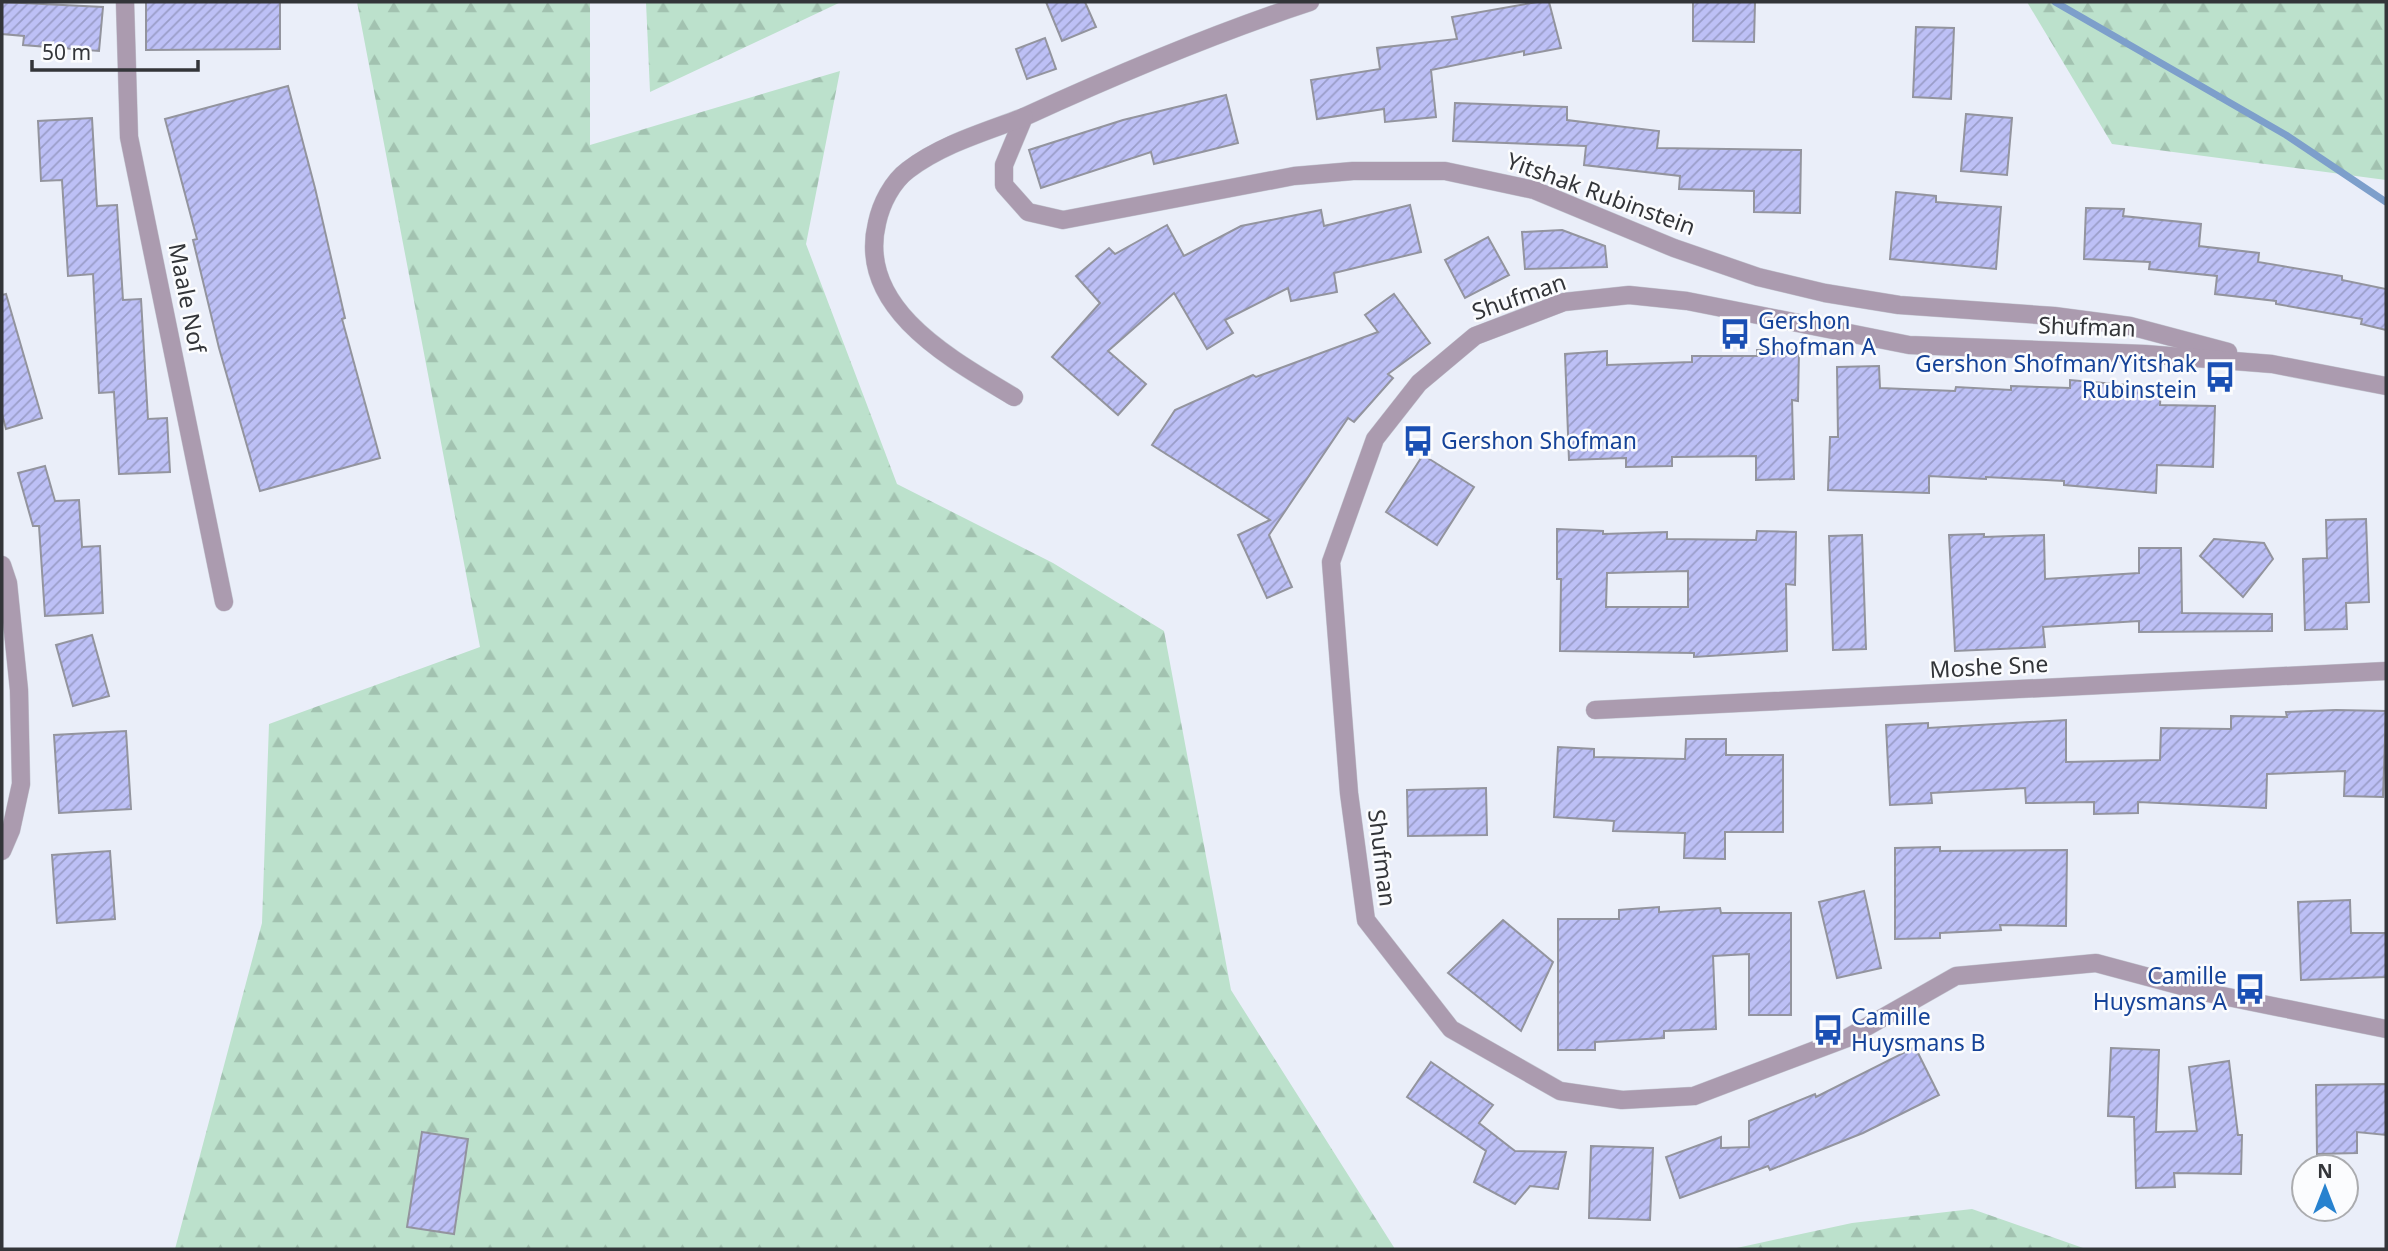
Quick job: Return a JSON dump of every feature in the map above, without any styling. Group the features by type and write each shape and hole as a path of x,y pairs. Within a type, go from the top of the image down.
{"street":[{"name":"Maale Nof","path":"125,2 130,137 223,602"},
{"path":"1014,397 935,349 891,303 871,247 881,204 907,171 950,145 1024,117 1108,79 1260,18 1310,2"},
{"name":"Yitshak Rubinstein","path":"1024,117 1004,166 1004,185 1028,212 1063,220 1294,176 1353,171 1445,171 1534,190 1674,248 1758,277 1825,293 1899,305 2054,316 2130,327 2272,364"},
{"name":"Shufman","path":"2386,386 2272,364 2145,354 1909,345 1687,301 1629,295 1564,302 1475,336 1419,383 1375,439 1331,562 1349,793 1366,920 1451,1029 1560,1091 1622,1100 1694,1096 1847,1038 1956,976 2096,963 2208,993 2386,1029"},
{"path":"2130,327 2142,341 2145,354"},
{"path":"2,565 8,583 19,690 22,784 11,831 2,851"},
{"name":"Moshe Sne","path":"1595,710 2386,671"}],"green space":[{"path":"357,2 590,2 590,145 840,71 806,244 897,484 1053,563 1164,631 1231,990 1395,1249 175,1249 262,923 269,724 480,647"},
{"path":"646,2 841,2 650,92"},
{"path":"2027,2 2386,2 2386,180 2112,144"},
{"path":"1972,1209 2086,1249 1732,1249 1852,1223"}],"building":[{"path":"2,2 103,7 99,51 23,45 24,36 2,34"},
{"path":"146,2 280,2 280,49 146,50"},
{"path":"1046,2 1085,2 1096,27 1062,41"},
{"path":"1549,2 1561,48 1524,55 1524,51 1431,70 1436,117 1385,122 1384,109 1317,119 1311,80 1380,69 1377,48 1457,39 1452,17"},
{"path":"1693,2 1755,2 1754,42 1693,41"},
{"path":"1916,27 1954,28 1951,99 1913,97"},
{"path":"1045,38 1056,69 1027,79 1016,49"},
{"path":"288,86 315,188 345,318 342,319 380,458 260,491 219,348 193,240 197,239 165,119"},
{"path":"1226,95 1238,143 1154,164 1151,152 1041,188 1029,150 1123,120"},
{"path":"1455,103 1567,107 1567,120 1659,131 1657,148 1801,150 1800,213 1754,212 1754,191 1679,189 1680,176 1584,165 1586,146 1453,141"},
{"path":"1966,114 2012,118 2007,175 1961,171"},
{"path":"92,118 97,206 117,205 123,300 141,299 148,419 167,418 170,472 119,474 114,392 99,393 93,274 68,276 62,180 41,181 38,121"},
{"path":"1896,192 1936,196 1936,202 2001,207 1996,269 1890,259"},
{"path":"1410,205 1421,252 1334,273 1337,292 1291,301 1288,288 1225,320 1233,333 1207,349 1174,293 1108,351 1146,384 1118,415 1052,357 1100,303 1076,276 1109,248 1115,254 1167,225 1184,256 1241,226 1321,210 1324,226"},
{"path":"2086,208 2124,209 2123,216 2201,224 2199,246 2259,253 2258,262 2342,276 2342,280 2386,289 2386,330 2361,324 2362,319 2276,304 2276,301 2215,294 2217,276 2149,269 2150,262 2084,259"},
{"path":"1562,230 1605,246 1607,267 1525,269 1522,232"},
{"path":"1488,237 1509,275 1465,298 1445,260"},
{"path":"6,294 42,418 6,429 2,414 2,295"},
{"path":"1394,294 1430,343 1388,374 1393,378 1354,422 1348,418 1269,535 1292,587 1267,598 1238,535 1270,520 1152,445 1175,410 1253,375 1256,377 1378,332 1365,315"},
{"path":"1757,350 1799,350 1798,401 1792,400 1794,479 1756,480 1756,456 1672,457 1672,466 1626,467 1626,458 1569,460 1565,354 1607,351 1607,365 1692,362 1692,356 1757,356"},
{"path":"1879,366 1880,388 1955,391 1956,387 2011,390 2011,386 2070,388 2070,380 2161,388 2160,405 2215,406 2213,467 2157,465 2156,493 2064,485 2064,481 1929,476 1929,493 1828,490 1830,437 1838,437 1837,367"},
{"path":"1423,455 1474,487 1437,545 1386,512"},
{"path":"45,466 55,501 79,500 82,547 100,546 103,613 45,616 39,526 33,526 18,473"},
{"path":"2366,519 2369,602 2346,603 2347,629 2305,630 2303,559 2327,558 2326,520"},
{"path":"1557,529 1603,531 1603,534 1667,532 1667,539 1756,540 1757,531 1796,532 1795,585 1786,584 1787,651 1694,657 1694,653 1560,651 1561,579 1557,579","holes":["1688,571 1688,607 1606,607 1607,573"]},
{"path":"1984,534 1984,537 2044,535 2045,579 2139,573 2139,548 2181,548 2182,613 2272,614 2272,631 2139,632 2139,621 2043,627 2045,647 1955,651 1949,535"},
{"path":"1862,535 1866,649 1833,650 1829,536"},
{"path":"2214,539 2264,543 2273,559 2243,597 2200,556"},
{"path":"92,635 109,696 73,706 56,645"},
{"path":"2386,711 2383,797 2344,796 2345,771 2267,774 2266,808 2138,802 2138,813 2094,814 2094,802 2026,803 2025,788 1931,793 1932,803 1890,805 1886,725 1928,723 1928,728 2066,720 2066,762 2160,760 2161,728 2231,729 2231,716 2287,717 2286,712"},
{"path":"126,731 131,809 59,813 54,735"},
{"path":"1686,739 1726,739 1726,755 1783,755 1783,832 1725,832 1725,859 1684,858 1685,833 1613,831 1614,821 1554,817 1558,747 1594,749 1594,757 1685,759"},
{"path":"1486,788 1487,835 1408,836 1407,790"},
{"path":"1940,847 1940,851 2067,850 2066,926 2000,925 2001,930 1940,933 1940,938 1895,939 1895,848"},
{"path":"110,851 115,919 57,923 52,855"},
{"path":"1864,891 1881,968 1837,978 1819,902"},
{"path":"2350,900 2351,933 2386,933 2386,977 2301,980 2298,902"},
{"path":"1659,907 1659,912 1720,908 1721,913 1791,913 1791,1015 1749,1015 1749,954 1713,956 1716,1029 1664,1031 1664,1038 1595,1042 1595,1050 1558,1050 1558,919 1619,919 1619,910"},
{"path":"1503,920 1553,962 1521,1031 1448,973"},
{"path":"1915,1047 1939,1095 1863,1133 1770,1170 1768,1166 1680,1198 1666,1157 1721,1137 1721,1148 1749,1147 1749,1121 1815,1094 1816,1097"},
{"path":"2111,1048 2159,1050 2156,1132 2197,1131 2189,1067 2229,1061 2238,1135 2242,1135 2241,1174 2174,1173 2175,1187 2136,1188 2134,1117 2108,1116"},
{"path":"1431,1062 1493,1105 1479,1123 1515,1151 1566,1152 1558,1189 1530,1186 1515,1204 1474,1182 1486,1151 1407,1097"},
{"path":"2386,1084 2386,1135 2357,1132 2357,1153 2317,1153 2316,1085"},
{"path":"422,1132 468,1139 454,1234 407,1227"},
{"path":"1591,1146 1653,1148 1650,1220 1589,1218"}],"waterway":[{"path":"2055,2 2286,135 2386,202"}],"place":[{"name":"Gershon Shofman A","path":"1735,334"},
{"name":"Gershon Shofman/Yitshak Rubinstein","path":"2220,377"},
{"name":"Gershon Shofman","path":"1418,441"},
{"name":"Camille Huysmans A","path":"2250,989"},
{"name":"Camille Huysmans B","path":"1828,1030"}]}
